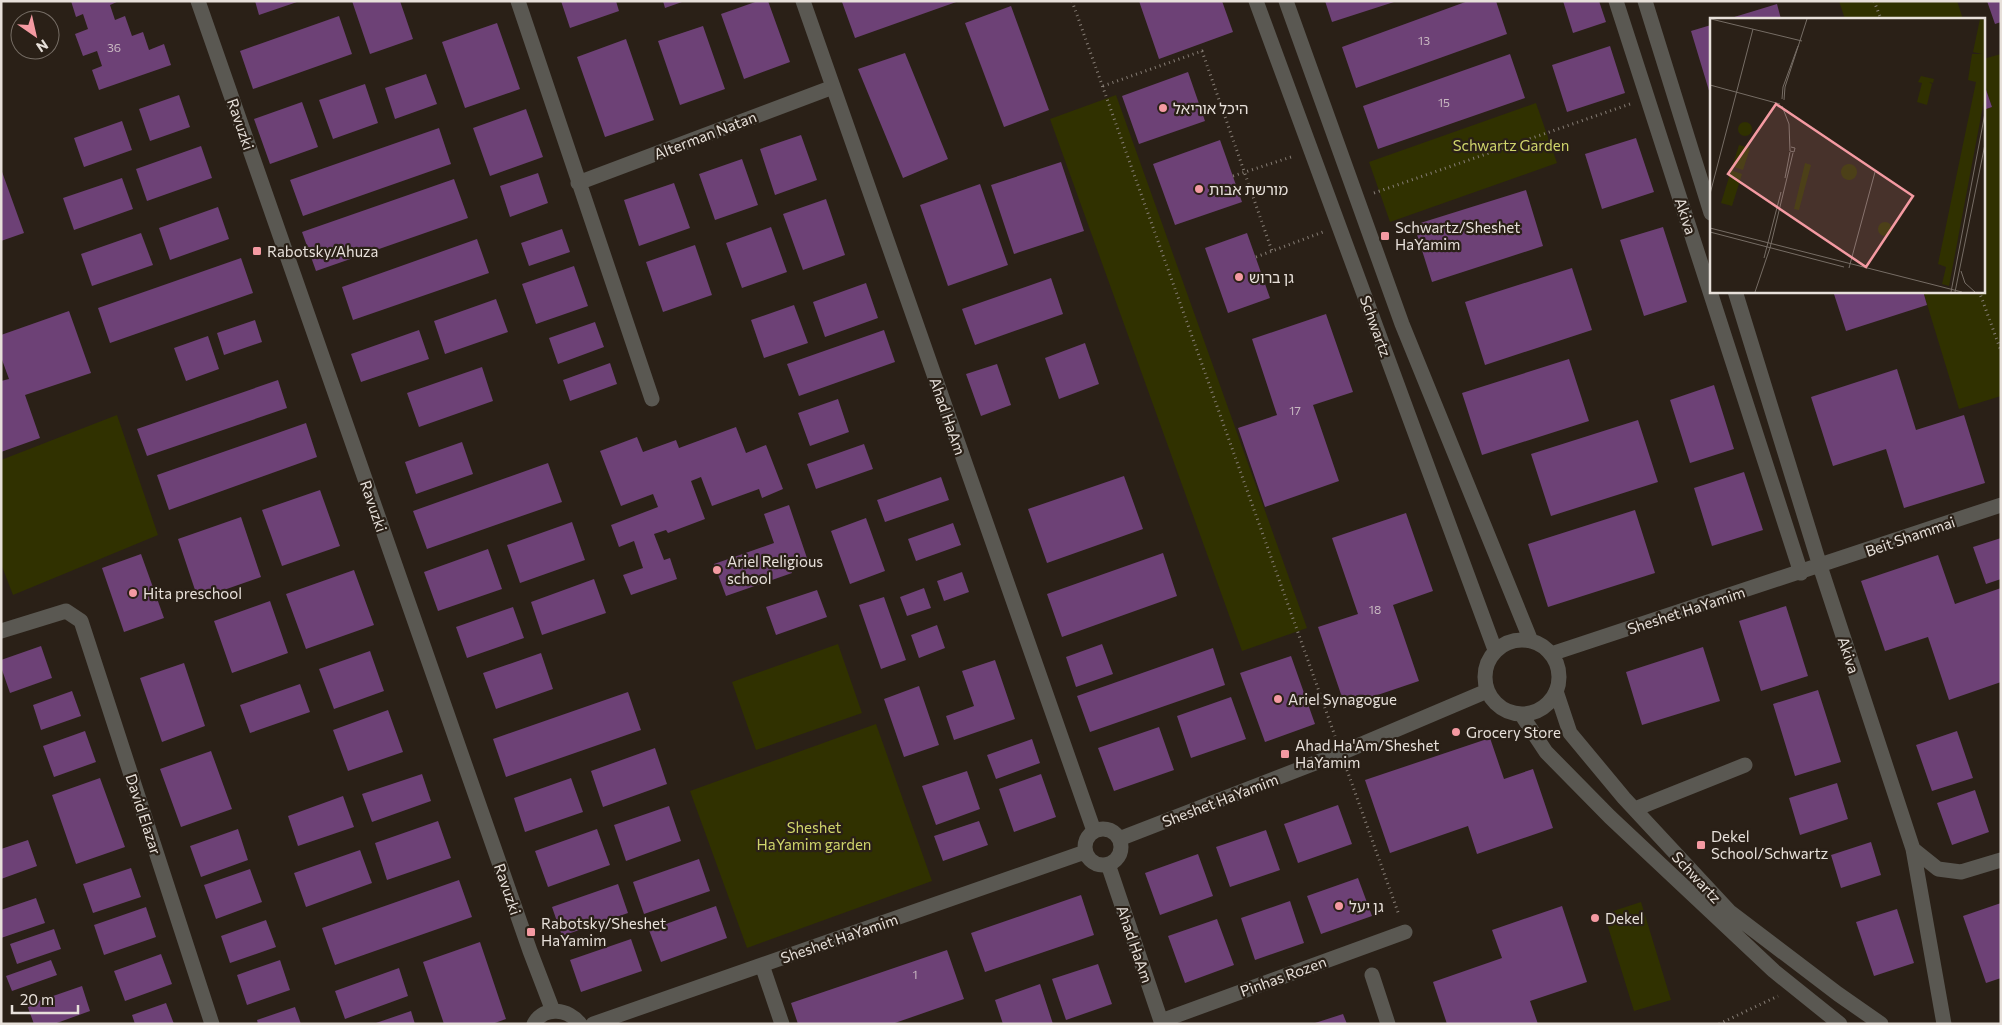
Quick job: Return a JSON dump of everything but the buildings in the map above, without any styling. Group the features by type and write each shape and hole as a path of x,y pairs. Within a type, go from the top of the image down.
{"street":[{"name":"Ravuzki","path":"198,1 526,941 553,1010"},
{"path":"518,1 652,399"},
{"name":"Ahad HaAm","path":"803,1 1094,831"},
{"name":"Schwartz","path":"1256,1 1495,650"},
{"name":"Schwartz","path":"1286,1 1402,324 1531,641"},
{"name":"Akiva","path":"1616,1 1710,290"},
{"name":"Akiva","path":"1645,1 1708,196"},
{"name":"Alterman Natan","path":"578,183 833,87"},
{"name":"Akiva","path":"1711,292 1801,572"},
{"name":"Akiva","path":"1735,292 1820,566 1913,849 1944,1024"},
{"name":"Beit Shammai","path":"1820,566 2001,505"},
{"name":"Sheshet HaYamim","path":"1551,654 1820,566"},
{"name":"David Elazar","path":"1,631 66,611 81,621 212,1024"},
{"path":"1518,640 1531,641 1542,646 1551,654 1557,665 1559,678 1556,691 1551,701 1532,713 1521,714 1507,711 1495,703 1487,691 1484,677 1487,663 1495,650 1506,643 1518,640"},
{"name":"Sheshet HaYamim","path":"1119,839 1341,753 1487,691"},
{"name":"Schwartz","path":"1556,691 1570,733 1635,810 1730,912 1838,994 1881,1024"},
{"name":"Schwartz","path":"1521,714 1546,752 1610,817 1720,922 1793,988 1840,1024"},
{"path":"1635,810 1744,765"},
{"path":"1108,830 1119,839 1120,851 1114,861 1108,864 1092,862 1085,852 1086,840 1094,831 1108,830"},
{"path":"1913,849 1938,869 1961,872 2001,860"},
{"name":"Sheshet HaYamim","path":"593,1024 1085,852"},
{"name":"Ahad HaAm","path":"1108,864 1162,1022"},
{"name":"Pinhas Rozen","path":"1162,1022 1404,932"},
{"path":"762,965 782,1024"},
{"path":"1372,975 1388,1024"},
{"path":"534,1024 544,1014 553,1010 573,1015 580,1024"}],"path":[{"path":"1072,1 1404,932"},
{"path":"1874,1 1880,18"},
{"path":"1103,86 1202,51 1272,251"},
{"path":"1357,199 1648,98"},
{"path":"1233,176 1312,151"},
{"path":"1256,257 1339,225"},
{"path":"1979,292 2001,351"},
{"path":"1719,1024 1793,988"}],"green space":[{"path":"1839,1 1957,1 1963,18 1845,18"},
{"path":"2001,54 2001,396 1959,409 1923,292 1984,292 1984,110 1992,107 1984,82 1984,59"},
{"path":"1116,95 1307,628 1242,651 1050,119"},
{"name":"Schwartz Garden","path":"1536,103 1557,163 1390,222 1369,162"},
{"path":"117,415 158,535 13,595 1,564 1,460"},
{"path":"838,644 862,713 756,750 732,682"},
{"name":"Sheshet HaYamim garden","path":"876,724 932,881 747,948 690,791"},
{"path":"1641,902 1671,1000 1634,1011 1604,914"}],"place":[{"name":"היכל אוריאל","path":"1163,108"},
{"name":"מורשת אבות","path":"1199,189"},
{"name":"Schwartz/Sheshet HaYamim","path":"1385,236"},
{"name":"Rabotsky/Ahuza","path":"257,251"},
{"name":"גן ברוש","path":"1239,277"},
{"name":"Ariel Religious school","path":"717,570"},
{"name":"Hita preschool","path":"133,593"},
{"name":"Ariel Synagogue","path":"1278,699"},
{"name":"Grocery Store","path":"1456,732"},
{"name":"Ahad Ha'Am/Sheshet HaYamim","path":"1285,754"},
{"name":"Dekel School/Schwartz","path":"1701,845"},
{"name":"גן יעל","path":"1339,906"},
{"name":"Dekel","path":"1595,918"},
{"name":"Rabotsky/Sheshet HaYamim","path":"531,932"}]}
